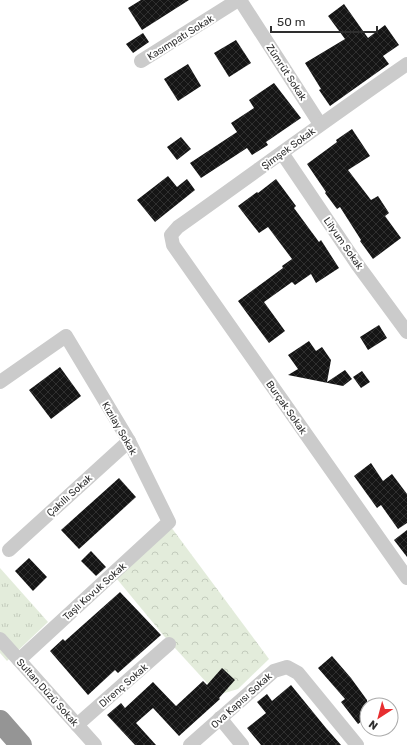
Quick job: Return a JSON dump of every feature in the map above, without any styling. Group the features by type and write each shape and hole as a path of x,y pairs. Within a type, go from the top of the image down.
{"highway":[{"path":"0,721 21,745"}],"street":[{"name":"Kasımpatı Sokak","path":"141,61 239,0"},
{"name":"Zümrüt Sokak","path":"239,0 320,124"},
{"name":"Şimşek Sokak","path":"171,235 178,227 320,124 407,64"},
{"name":"Lilyum Sokak","path":"282,153 353,257 407,332"},
{"name":"Burçak Sokak","path":"171,235 173,245 407,578"},
{"name":"Kızılay Sokak","path":"0,382 66,336 129,441 169,522"},
{"name":"Çakıllı Sokak","path":"9,550 129,441"},
{"name":"Taşlı Kovuk Sokak","path":"19,660 169,522"},
{"name":"Sultan Düzü Sokak","path":"0,639 95,745"},
{"name":"Direnç Sokak","path":"77,725 169,644"},
{"name":"Ova Kapısı Sokak","path":"190,745 274,671 288,667 298,673 357,745"},
{"path":"220,718 242,745"}],"green space":[{"path":"168,523 269,659 238,689 218,695 164,636 112,573"},
{"path":"0,568 48,622 7,661 0,653"}],"building":[{"path":"141,0 189,0 142,30 128,8"},
{"path":"344,4 368,38 385,25 399,45 383,56 389,64 330,106 319,90 321,89 305,63 345,39 328,16"},
{"path":"143,33 149,42 133,53 126,44"},
{"path":"236,40 251,63 229,77 214,53"},
{"path":"188,64 201,86 178,101 164,79"},
{"path":"274,83 301,118 266,142 268,145 252,155 247,148 201,178 190,163 237,132 231,123 254,108 249,100"},
{"path":"352,129 370,156 348,170 371,200 378,196 389,213 385,216 401,238 373,259 360,241 361,240 340,207 337,209 307,164"},
{"path":"181,137 191,149 177,160 167,147"},
{"path":"168,176 177,187 187,179 195,190 155,222 137,200"},
{"path":"276,179 296,206 294,208 319,242 321,240 339,268 316,283 311,274 295,285 292,282 264,302 285,331 269,343 238,301 283,268 282,266 292,259 268,227 259,233 238,206"},
{"path":"379,325 387,338 368,350 360,337"},
{"path":"309,341 316,351 322,347 331,360 327,382 345,370 352,379 343,386 288,375 298,369 288,355"},
{"path":"60,367 81,396 51,419 29,390"},
{"path":"362,371 370,382 361,388 353,377"},
{"path":"371,463 383,481 392,474 407,494 407,523 398,529 381,505 377,508 354,476"},
{"path":"119,478 136,497 79,549 61,530"},
{"path":"407,530 407,557 394,540"},
{"path":"91,551 106,567 96,576 81,561"},
{"path":"29,558 47,577 33,591 15,571"},
{"path":"120,592 161,635 118,673 115,670 88,695 50,651 63,639 65,641"},
{"path":"332,656 365,697 359,697 358,724 341,702 345,699 318,668"},
{"path":"222,668 235,680 219,698 220,699 179,736 153,708 136,723 156,745 135,745 107,715 121,703 125,708 153,682 176,706 203,681 207,685"},
{"path":"291,685 341,745 261,745 247,728 266,713 257,702 267,694 272,701"}]}
